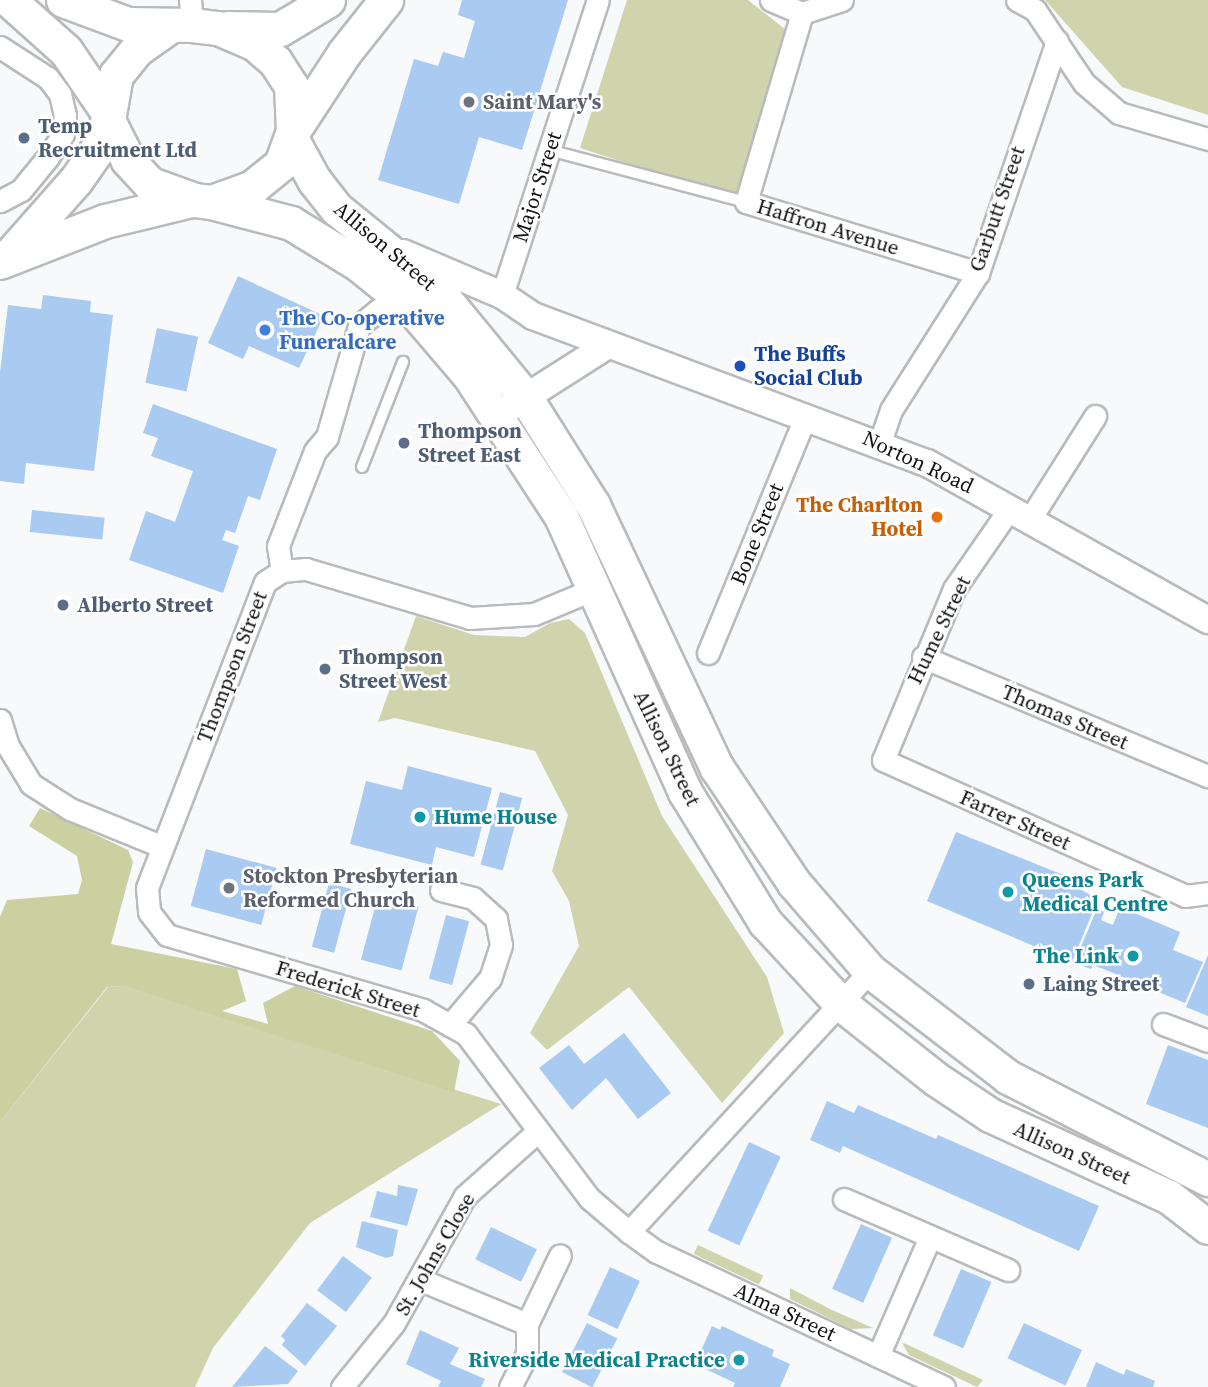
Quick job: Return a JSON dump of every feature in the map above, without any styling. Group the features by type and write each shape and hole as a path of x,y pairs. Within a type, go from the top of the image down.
{"main road":[{"path":"9,0 66,51 107,115 128,160 150,184 203,201"},
{"path":"70,1 128,24 193,20 280,29 328,0"},
{"path":"4,260 105,220 203,201 253,187 281,164 292,135 344,52 386,0"},
{"path":"4,260 76,180 96,150 116,75 136,50 193,20 254,43 275,61 290,86 292,135"},
{"name":"Allison Street","path":"292,135 314,180 337,209 438,291 512,406 685,792 765,922 840,1003 936,1079 990,1115 1169,1197 1208,1227"},
{"name":"Allison Street","path":"203,201 291,223 358,264 410,306 512,406 593,505 717,768 794,883 870,971 1008,1077 1208,1179"}],"street":[{"name":"Major Street","path":"502,295 598,0"},
{"path":"771,0 802,13 842,0"},
{"path":"1017,0 1035,10 1084,83 1119,114 1208,139"},
{"name":"Haffron Avenue","path":"802,13 746,202 978,273"},
{"name":"Garbutt Street","path":"880,442 891,410 978,273 1057,41"},
{"path":"0,47 48,78 60,93 63,134 21,190 0,201"},
{"name":"Norton Road","path":"382,243 502,295 533,316 880,442 1020,513 1208,620"},
{"name":"Thompson Street","path":"149,912 147,888 265,582 282,571 278,546 316,451 327,437 359,326 378,310 410,306"},
{"path":"512,406 608,345"},
{"name":"Bone Street","path":"708,653 806,415"},
{"name":"Hume Street","path":"883,760 923,657 954,589 1020,513 1096,416"},
{"path":"282,571 306,569 470,618 534,614 594,589"},
{"name":"Thomas Street","path":"923,657 1208,776"},
{"path":"0,720 8,746 31,784 70,809 163,847"},
{"name":"Farrer Street","path":"883,760 1185,896 1208,893"},
{"path":"441,890 473,898 496,919 500,945 490,978 450,1025"},
{"name":"Frederick Street","path":"149,912 167,934 423,1010 466,1034 589,1198 629,1233"},
{"path":"629,1233 870,971"},
{"path":"1163,1024 1208,1041"},
{"name":"St. Johns Close","path":"342,1387 394,1323 421,1280 465,1196 538,1131"},
{"path":"844,1199 1008,1270"},
{"name":"Alma Street","path":"629,1233 657,1252 932,1384"},
{"path":"878,1356 930,1237"},
{"path":"510,1387 527,1354 527,1324 560,1255"},
{"path":"421,1280 527,1324"}],"lane":[{"path":"549,150 746,202"},
{"path":"362,467 403,362"}],"green space":[{"path":"627,0 748,0 791,34 743,201 580,148"},
{"path":"1045,0 1208,0 1208,115 1122,87"},
{"path":"416,616 474,635 525,637 550,623 569,619 585,633 662,816 767,977 784,1033 722,1103 629,987 547,1050 530,1033 579,946 569,901 552,871 568,815 535,751 395,718 378,722"},
{"path":"40,808 128,850 133,862 111,944 237,969 246,1001 222,1011 268,1024 263,1003 295,986 432,1031 460,1061 454,1092 123,986 107,987 0,1122 0,917 7,900 78,894 82,880 77,856 29,826"},
{"path":"123,986 501,1104 310,1223 213,1348 195,1387 0,1387 0,1122 108,987"},
{"path":"698,1245 763,1275 759,1284 694,1254"},
{"path":"790,1288 873,1328 851,1329 790,1299"},
{"path":"902,1343 983,1380 977,1387 909,1355"}],"building":[{"name":"Saint Mary's","path":"462,0 568,0 522,150 479,137 459,204 378,180 414,59 438,66 443,52 464,58 475,21 458,15"},
{"path":"238,276 324,316 299,368 249,346 243,359 208,343"},
{"path":"43,295 91,301 90,312 113,315 94,471 26,463 24,484 0,481 0,372 8,305 41,309"},
{"path":"157,328 198,337 186,392 145,383"},
{"path":"153,404 277,449 260,500 248,496 235,533 226,530 222,540 239,546 223,593 129,560 146,511 175,522 193,471 151,456 158,438 143,433"},
{"path":"32,510 105,518 102,540 30,532"},
{"name":"Hume House","path":"408,766 492,788 474,857 436,847 432,865 350,844 366,781 402,790"},
{"path":"500,792 522,798 503,870 481,864"},
{"name":"Queens Park Medical Centre","path":"956,832 1076,880 1074,886 1098,899 1072,962 927,901"},
{"name":"Stockton Presbyterian Reformed Church","path":"206,849 277,868 261,925 191,906"},
{"path":"329,883 351,889 334,953 312,947"},
{"path":"378,896 419,907 401,971 361,960"},
{"name":"The Link","path":"1120,907 1180,932 1173,950 1203,962 1185,1003 1137,983 1134,988 1113,980 1116,974 1093,965 1091,969 1074,963 1097,909 1104,912 1101,920 1113,925"},
{"path":"446,915 469,921 452,985 429,979"},
{"path":"1208,955 1208,1016 1186,1007"},
{"path":"624,1033 671,1093 638,1119 606,1078 572,1110 539,1068 569,1045 584,1064"},
{"path":"1168,1045 1208,1060 1208,1128 1146,1104"},
{"path":"827,1101 854,1113 858,1105 936,1139 938,1135 1099,1206 1079,1251 843,1146 840,1153 810,1140"},
{"path":"749,1142 781,1157 739,1246 708,1231"},
{"path":"398,1185 418,1189 407,1226 370,1217 377,1191 397,1196"},
{"path":"362,1221 398,1230 393,1256 386,1258 356,1247"},
{"path":"861,1224 892,1238 863,1303 832,1289"},
{"path":"491,1227 537,1249 521,1282 475,1259"},
{"path":"343,1256 372,1278 346,1312 317,1290"},
{"path":"610,1267 640,1281 618,1329 588,1315"},
{"path":"961,1269 991,1282 963,1348 933,1335"},
{"path":"307,1303 337,1326 305,1366 282,1345 285,1340 281,1336"},
{"path":"587,1323 617,1338 593,1387 562,1372"},
{"path":"1024,1323 1082,1350 1066,1385 1008,1358"},
{"name":"Riverside Medical Practice","path":"712,1326 720,1330 722,1326 774,1350 772,1356 790,1364 780,1387 733,1387 735,1383 695,1364"},
{"path":"420,1330 459,1348 450,1364 485,1379 481,1387 438,1387 441,1381 406,1364"},
{"path":"265,1346 298,1371 288,1384 232,1387"},
{"path":"1096,1362 1124,1375 1126,1369 1155,1381 1153,1387 1086,1387"}],"place":[{"name":"Saint Mary's","path":"469,102"},
{"name":"Temp Recruitment Ltd","path":"24,138"},
{"name":"The Co-operative Funeralcare","path":"265,330"},
{"name":"The Buffs Social Club","path":"740,366"},
{"name":"Thompson Street East","path":"404,443"},
{"name":"The Charlton Hotel","path":"937,517"},
{"name":"Alberto Street","path":"63,605"},
{"name":"Thompson Street West","path":"325,669"},
{"name":"Hume House","path":"420,817"},
{"name":"Stockton Presbyterian Reformed Church","path":"229,888"},
{"name":"Queens Park Medical Centre","path":"1008,892"},
{"name":"The Link","path":"1133,956"},
{"name":"Laing Street","path":"1029,984"},
{"name":"Riverside Medical Practice","path":"739,1360"}]}
